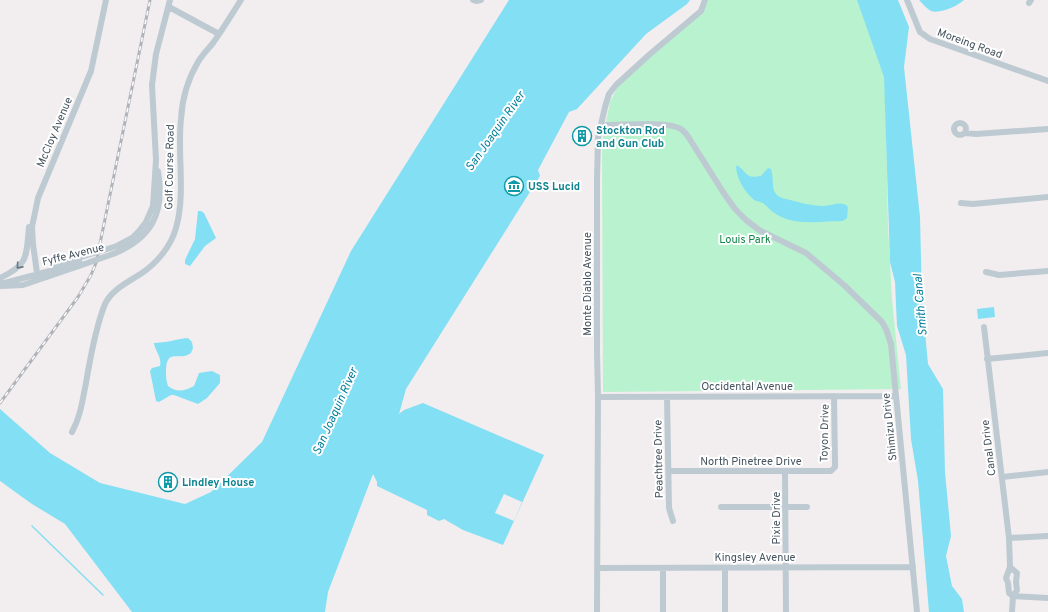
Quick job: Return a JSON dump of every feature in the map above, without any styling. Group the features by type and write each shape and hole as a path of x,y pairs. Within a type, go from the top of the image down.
{"street":[{"name":"McCloy Avenue","path":"37,273 32,227 38,198 91,71 106,0"},
{"name":"Fyffe Avenue","path":"0,285 65,262 80,262 115,251 139,231 150,214 154,197 156,160 152,85 156,54 170,0"},
{"name":"Golf Course Road","path":"72,432 80,414 96,335 106,302 121,286 142,273 158,259 167,248 176,228 181,191 180,121 187,88 198,62 219,34 241,0"},
{"path":"473,0 476,2 481,0"},
{"name":"Monte Diablo Avenue","path":"597,612 597,147 609,94 616,85 701,10 705,0"},
{"name":"Moreing Road","path":"907,0 920,32 930,39 943,45 1048,81"},
{"path":"169,7 219,34"},
{"name":"Shimizu Drive","path":"601,125 662,124 682,130 693,144 735,209 759,230 806,253 876,316 886,329 892,344 917,612"},
{"path":"965,132 976,134 1048,129"},
{"path":"0,278 15,270 22,262 28,251 31,208 38,190 46,177"},
{"path":"961,203 973,204 1048,197"},
{"path":"0,285 23,285 80,262 115,251"},
{"path":"986,272 999,275 1048,271"},
{"name":"Canal Drive","path":"984,327 1009,538 1010,567 1006,578 1009,593 1013,596"},
{"path":"987,359 1048,353"},
{"name":"Toyon Drive","path":"832,470 835,463 834,396"},
{"name":"Occidental Avenue","path":"598,397 896,396"},
{"name":"Peachtree Drive","path":"667,397 669,508 673,521"},
{"name":"North Pinetree Drive","path":"669,471 832,470"},
{"name":"Pixie Drive","path":"785,471 786,612"},
{"path":"1002,477 1048,472"},
{"path":"721,507 808,507"},
{"path":"1009,538 1048,536"},
{"name":"Kingsley Avenue","path":"597,568 912,567"},
{"name":"Canal Drive","path":"1010,567 1017,573 1017,590 1013,596 1012,612"},
{"path":"663,568 663,612"},
{"path":"725,568 725,612"},
{"path":"1008,583 1016,582"},
{"path":"1013,596 1048,598"}],"green space":[{"name":"Louis Park","path":"708,0 860,0 885,73 888,227 892,299 901,389 603,392 602,143 610,102 621,80 707,4"}],"water":[{"name":"San Joaquin River","path":"509,0 690,0 687,4 646,34 577,109 569,112 538,170 540,176 406,389 399,414 404,410 423,403 544,455 503,545 463,530 444,519 439,521 427,515 427,510 377,486 377,482 373,474 328,592 325,612 132,612 65,524 32,504 0,481 0,409 50,453 100,483 185,504 211,492 262,442 351,251"},
{"name":"Smith Canal","path":"857,0 898,0 909,27 904,67 920,217 922,300 928,364 943,389 945,472 951,536 946,556 952,586 962,599 964,612 929,612 918,481 911,439 906,355 897,326 895,282 890,262 884,77"},
{"path":"919,0 964,0 949,9 935,12 929,10"},
{"path":"737,165 747,175 752,177 761,176 768,168 771,169 775,193 782,198 813,205 846,205 848,207 847,218 843,221 807,222 789,220 781,217 763,203 754,200 747,192 738,176"},
{"path":"198,211 204,213 216,238 205,246 190,266 185,264 185,260 195,239"},
{"path":"994,307 995,317 978,319 977,309"},
{"path":"188,338 192,342 193,348 191,353 171,357 167,363 166,376 168,386 175,390 187,389 194,386 199,373 212,371 220,375 220,383 207,398 198,404 174,395 171,395 159,402 156,401 150,371 152,368 160,366 160,363 154,343"}],"pier":[{"path":"504,494 522,502 514,521 495,513"}],"waterway":[{"path":"32,526 103,595"}],"railway":[{"path":"0,403 78,297 96,263 150,0"}],"place":[{"name":"Stockton Rod and Gun Club","path":"582,136"},
{"name":"USS Lucid","path":"514,186"},
{"name":"Lindley House","path":"168,482"}]}
